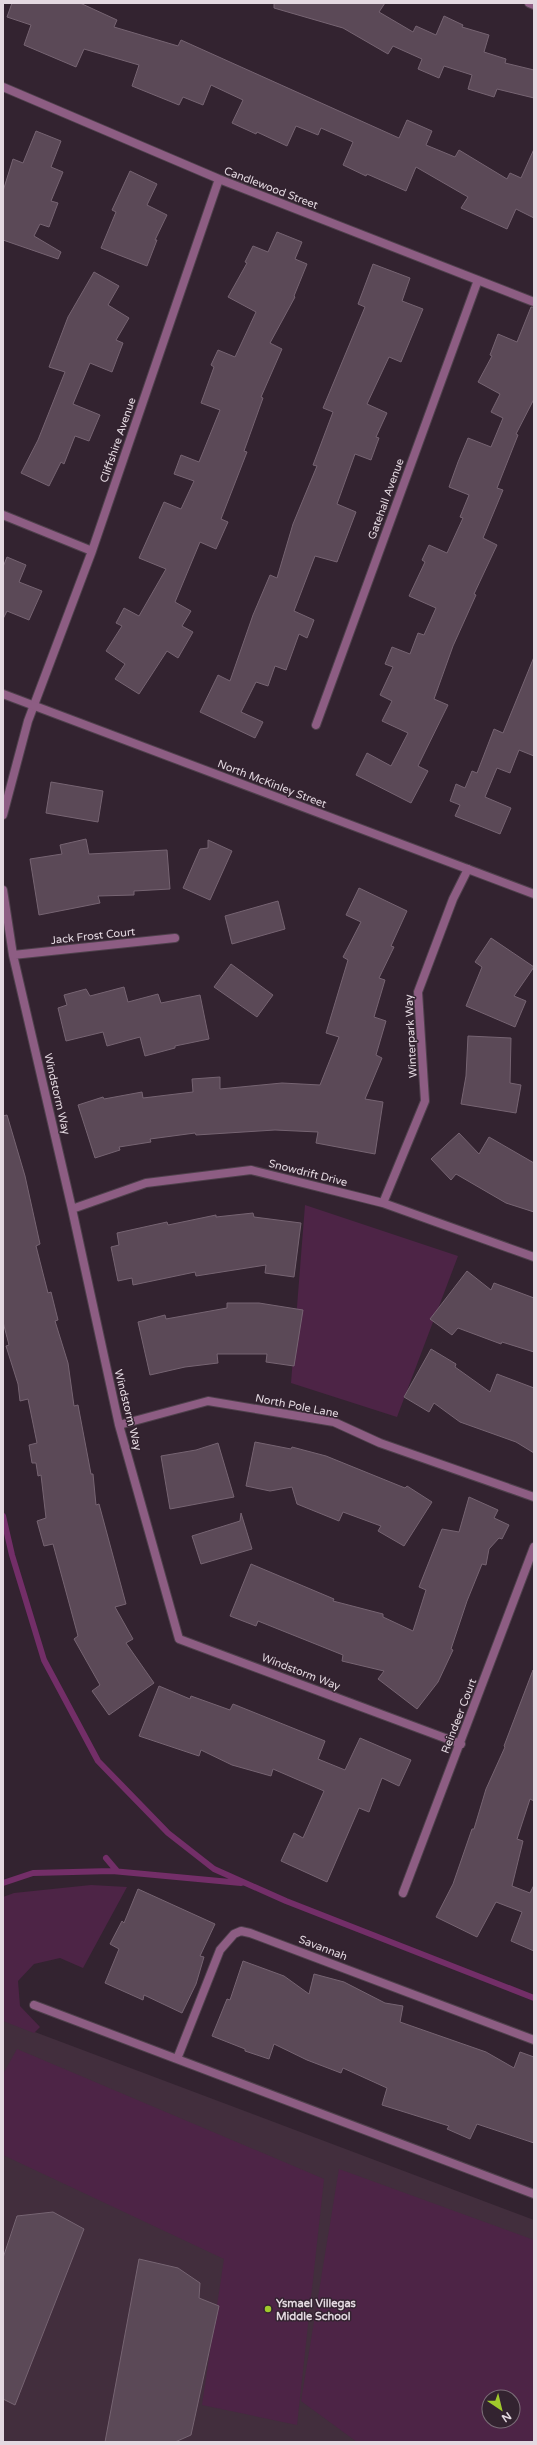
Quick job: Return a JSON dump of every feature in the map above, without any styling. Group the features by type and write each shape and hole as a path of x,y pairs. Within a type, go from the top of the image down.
{"street":[{"path":"529,3 534,5"},
{"name":"Candlewood Street","path":"3,87 218,179 534,302"},
{"name":"Cliffshire Avenue","path":"35,706 92,551 218,179"},
{"name":"Gatehall Avenue","path":"316,724 478,280"},
{"path":"3,515 92,551"},
{"name":"North McKinley Street","path":"3,694 534,894"},
{"path":"3,815 28,721 35,706"},
{"name":"Winterpark Way","path":"382,1203 425,1101 418,992 453,899 468,869"},
{"name":"Windstorm Way","path":"3,890 13,955 72,1209 119,1425 179,1639 461,1744"},
{"name":"Jack Frost Court","path":"13,955 175,938"},
{"name":"Snowdrift Drive","path":"72,1209 146,1183 251,1170 382,1203 534,1257"},
{"name":"North Pole Lane","path":"119,1425 208,1401 334,1422 380,1443 534,1497"},
{"name":"Reindeer Court","path":"403,1893 461,1744 534,1547"},
{"name":"Savannah","path":"177,2059 220,1950 234,1934 241,1931 250,1933 534,2040"},
{"path":"34,2005 534,2194"}],"shaded area":[{"path":"305,1205 458,1256 397,1417 291,1383"},
{"path":"91,1885 127,1887 83,1968 60,1958 34,1964 18,1981 20,2006 40,2027 34,2033 3,2021 3,1897 14,1893"},
{"name":"Ysmael Villegas Middle School","path":"3,2020 534,2220 534,2442 3,2442"},
{"path":"17,2049 324,2179 297,2425 202,2405 224,2259 3,2155 3,2074"},
{"path":"339,2169 534,2240 534,2442 357,2442 301,2401"}],"building":[{"path":"12,3 80,3 117,20 114,27 178,46 181,40 399,138 407,120 432,131 426,145 455,157 459,150 507,179 510,173 521,178 534,149 534,218 516,209 507,229 461,208 468,197 416,167 406,191 367,174 366,176 343,165 353,142 321,128 318,135 296,126 287,146 257,132 256,134 232,123 243,100 211,85 203,105 183,97 179,105 132,86 139,65 84,49 76,67 24,45 31,25 7,17"},
{"path":"274,3 385,3 379,12 413,32 416,26 436,35 444,16 463,25 462,27 489,35 484,52 506,59 505,63 534,70 534,98 497,89 494,97 468,89 472,75 444,66 439,78 418,69 422,59 393,46 388,54 343,28 274,8"},
{"path":"36,131 61,141 51,167 63,172 51,201 58,203 49,227 40,224 34,236 61,252 58,259 3,240 3,191 13,159 23,163"},
{"path":"130,171 157,184 147,205 167,215 155,240 157,240 147,266 101,248 116,212 112,210"},
{"path":"277,232 302,242 295,259 307,264 294,296 295,297 270,343 282,349 261,397 263,398 244,451 247,452 221,519 228,522 216,549 200,542 175,602 191,611 182,626 193,632 178,658 167,651 139,694 115,679 125,664 106,651 122,626 116,623 124,608 139,616 166,569 139,558 164,502 181,509 194,481 174,474 181,455 199,462 220,410 201,403 214,367 211,365 218,350 235,357 256,312 228,297 247,263 245,262 253,246 268,252"},
{"path":"373,264 410,278 402,301 423,309 401,362 389,357 367,404 387,413 376,437 379,438 371,460 355,454 337,504 356,512 337,562 315,556 294,611 314,620 307,638 299,634 286,670 275,666 268,686 256,682 241,712 263,722 255,738 200,712 218,675 230,681 253,615 270,575 277,578 293,524 317,466 313,465 333,412 323,408 365,307 358,304"},
{"path":"94,272 119,286 108,305 129,318 116,340 123,343 112,372 90,363 73,404 100,415 89,441 75,436 64,464 61,462 49,486 21,473 38,440 65,372 49,367 68,317"},
{"path":"531,307 534,307 534,399 516,434 518,435 497,488 503,490 483,538 497,545 474,594 476,595 453,646 434,699 448,705 418,766 428,771 411,803 356,775 367,753 391,766 408,733 382,721 392,701 380,695 393,667 385,664 392,647 410,654 418,633 424,635 436,608 409,596 425,562 422,560 429,545 447,553 463,518 460,517 469,495 449,487 468,438 491,447 503,418 491,412 500,394 478,382 492,356 490,355 498,334 517,342"},
{"path":"7,557 26,565 19,582 42,591 29,620 7,611 3,619 3,567"},
{"path":"534,657 534,756 519,750 510,773 497,768 485,797 511,808 500,834 455,816 460,805 450,801 456,784 465,788 472,771 477,773 494,729 503,733"},
{"path":"51,782 103,791 98,822 46,813"},
{"path":"86,839 89,854 167,850 170,889 134,891 134,895 98,896 100,903 39,915 30,859 62,854 60,845"},
{"path":"208,840 232,851 210,900 183,888 200,849 208,848"},
{"path":"359,888 407,911 391,946 394,947 379,978 385,980 374,1017 386,1021 376,1055 382,1058 365,1099 383,1102 375,1154 316,1143 318,1132 275,1130 196,1135 195,1133 150,1139 151,1142 119,1147 120,1150 95,1158 78,1105 103,1097 104,1099 142,1092 143,1098 193,1092 192,1079 220,1077 220,1089 282,1083 320,1085 339,1037 326,1033 348,960 343,957 361,922 346,915"},
{"path":"278,901 285,929 232,944 225,916"},
{"path":"491,938 534,967 514,996 526,1001 515,1027 466,1006 482,967 475,962"},
{"path":"231,964 273,995 257,1017 214,987"},
{"path":"124,987 128,1002 158,994 161,1003 200,995 209,1039 175,1046 175,1048 145,1056 140,1037 107,1046 103,1032 66,1041 58,1008 67,1005 64,995 86,989 90,996"},
{"path":"468,1036 511,1038 510,1083 521,1085 516,1113 461,1104 466,1076"},
{"path":"7,1115 25,1176 40,1244 36,1246 48,1293 51,1292 58,1320 55,1321 68,1363 74,1406 78,1405 91,1474 93,1474 96,1505 99,1504 126,1604 115,1607 133,1639 126,1643 154,1683 109,1715 92,1691 100,1685 74,1639 78,1636 53,1544 44,1546 37,1521 46,1518 41,1475 38,1476 36,1463 32,1463 29,1445 37,1443 28,1399 20,1401 18,1384 6,1346 9,1345 3,1322 3,1116"},
{"path":"459,1133 479,1154 489,1137 534,1163 534,1212 506,1203 456,1174 451,1180 431,1159"},
{"path":"253,1213 254,1217 301,1223 294,1277 265,1273 266,1265 196,1276 195,1272 133,1285 132,1278 118,1281 111,1247 119,1245 117,1233 167,1222 168,1225 216,1215 216,1217"},
{"path":"467,1271 491,1290 494,1283 534,1298 534,1352 502,1342 501,1344 458,1328 452,1335 430,1319"},
{"path":"227,1303 259,1303 303,1310 294,1366 266,1362 267,1354 217,1354 218,1363 185,1367 150,1375 138,1322 165,1315 166,1319 227,1308"},
{"path":"431,1349 456,1364 455,1367 490,1392 497,1374 534,1388 534,1453 516,1442 460,1422 434,1403 429,1412 404,1397"},
{"path":"255,1442 291,1449 292,1447 326,1456 405,1488 407,1486 432,1502 404,1546 378,1531 381,1526 343,1512 339,1521 297,1504 292,1487 270,1491 246,1486"},
{"path":"218,1443 234,1497 170,1509 161,1456 196,1450"},
{"path":"469,1497 498,1510 494,1518 509,1525 502,1539 499,1538 489,1549 486,1565 482,1564 467,1601 451,1649 453,1650 438,1682 417,1709 378,1679 384,1671 342,1661 343,1655 258,1621 256,1626 230,1616 251,1564 334,1599 333,1601 383,1614 383,1617 413,1631 426,1590 419,1587 442,1529 459,1532"},
{"path":"241,1513 252,1549 201,1564 192,1536 240,1521"},
{"path":"533,1670 534,1801 530,1799 517,1839 523,1841 512,1886 530,1893 534,1885 534,1951 511,1941 522,1912 496,1902 477,1937 436,1917 453,1884 472,1829 474,1829 486,1789 505,1747 504,1746"},
{"path":"159,1686 190,1699 191,1696 230,1710 233,1704 325,1741 318,1759 345,1770 360,1738 411,1760 399,1786 382,1778 369,1812 359,1808 327,1882 281,1861 294,1833 303,1838 324,1791 273,1769 271,1776 232,1765 201,1750 199,1756 139,1736"},
{"path":"138,1889 215,1924 200,1956 204,1957 196,1984 182,2013 144,1995 143,2000 105,1983 119,1949 110,1944 122,1921 124,1923"},
{"path":"243,1961 284,1976 309,1994 314,1974 344,1982 385,2003 403,2006 400,2022 486,2052 514,2068 520,2052 534,2057 534,2143 477,2124 470,2139 447,2129 449,2126 382,2105 387,2088 343,2068 341,2073 307,2060 274,2044 269,2059 245,2051 245,2049 212,2036 227,1999 230,2000"},
{"path":"53,2212 84,2229 15,2405 3,2399 3,2258 17,2216"},
{"path":"139,2259 178,2268 200,2283 199,2298 219,2306 191,2435 175,2442 105,2442"}],"waterway":[{"path":"3,1516 12,1555 44,1660 98,1761 168,1833 214,1869 286,1901 534,1998"},
{"path":"106,1858 117,1871"},
{"path":"3,1883 33,1873 112,1871 241,1883"}],"place":[{"name":"Ysmael Villegas Middle School","path":"268,2309"}]}
